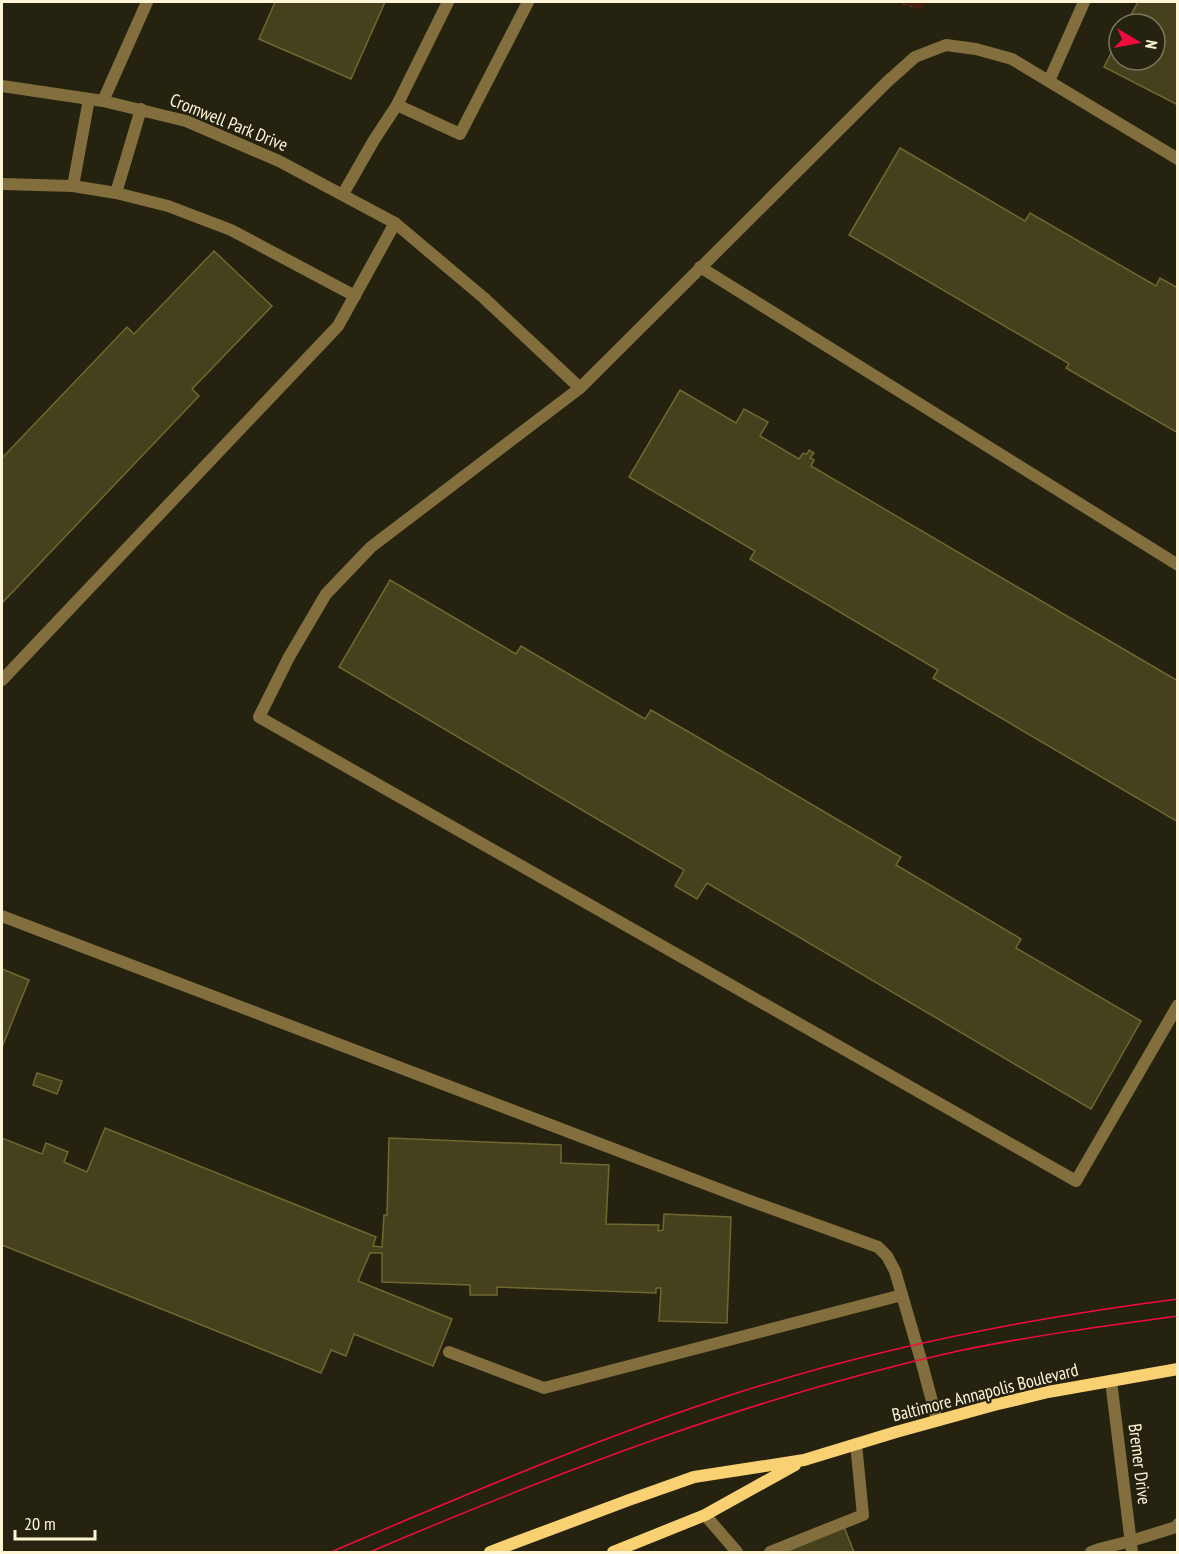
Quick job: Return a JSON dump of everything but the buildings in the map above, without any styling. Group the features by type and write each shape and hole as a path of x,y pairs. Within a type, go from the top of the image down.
{"main road":[{"name":"Baltimore Annapolis Boulevard","path":"490,1552 694,1477 804,1460 937,1420 1048,1392 1178,1369"},
{"name":"Baltimore Annapolis Boulevard","path":"613,1552 705,1515 804,1460"}],"street":[{"path":"103,101 147,2"},
{"path":"343,195 397,105 448,2"},
{"path":"397,105 460,134 528,2"},
{"path":"1049,81 1084,2"},
{"path":"1178,159 1012,59 976,49 945,45 915,57 887,82 580,388 371,548 341,578 326,594 289,657 259,717 1076,1181 1178,1005"},
{"name":"Cromwell Park Drive","path":"2,86 103,101 186,121 279,161 395,223 484,298 580,388"},
{"path":"74,186 89,99"},
{"path":"116,193 141,109"},
{"path":"2,184 74,186 116,193 168,206 231,230 355,296"},
{"path":"2,680 338,326 395,223"},
{"path":"700,267 1178,565"},
{"path":"2,916 745,1199 878,1247 887,1256 895,1270 937,1420"},
{"path":"449,1352 544,1388 902,1295"},
{"name":"Bremer Drive","path":"1111,1381 1131,1547"},
{"path":"770,1552 863,1515 856,1444"},
{"path":"705,1515 737,1552"},
{"path":"1091,1552 1099,1549 1131,1547 1176,1527 1178,1524"}],"water":[{"path":"898,2 927,2 921,10"}],"tram line":[{"path":"331,1552 584,1447 688,1409 793,1376 956,1336 1067,1315 1178,1299"},
{"path":"370,1552 586,1465 659,1438 807,1390 958,1351 1040,1336 1178,1316"}]}
